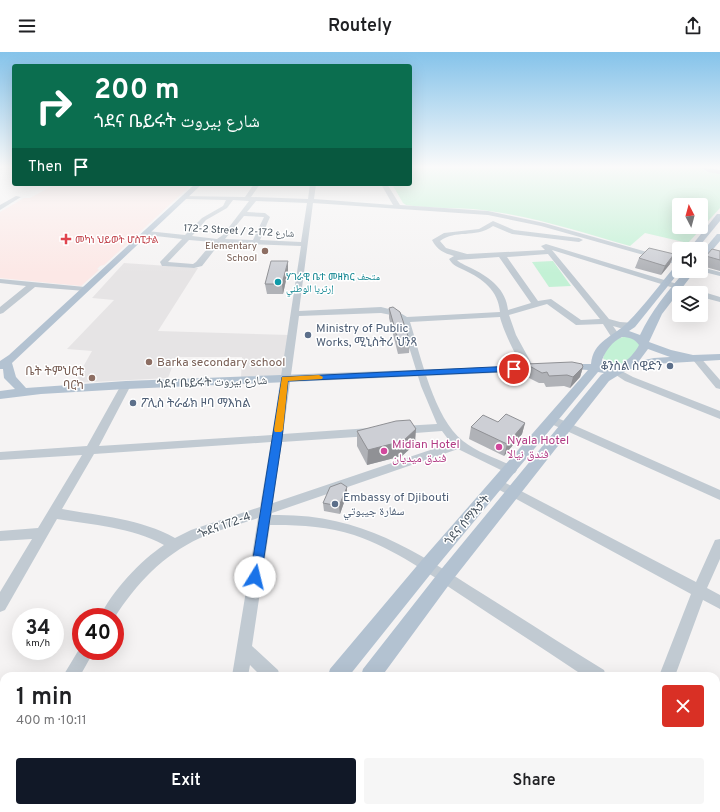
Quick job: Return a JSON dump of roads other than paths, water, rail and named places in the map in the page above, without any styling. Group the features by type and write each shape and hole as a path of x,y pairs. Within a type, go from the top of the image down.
{"main road":[{"path":"0,375 7,363 178,202"},
{"path":"700,242 717,224 720,216"},
{"path":"708,250 720,236"},
{"name":"ጎደና ሰማእታት","path":"373,672 512,492 605,378 602,348 615,336 631,325 672,276"},
{"name":"ጎደና ሰማእታት","path":"678,286 684,278"},
{"name":"ጎደና ሰማእታት","path":"340,672 427,566 511,470 592,373 605,366 638,358 642,352 647,329 672,294"},
{"path":"615,336 623,334 631,335 668,354 693,358"},
{"path":"605,366 720,357"},
{"path":"7,363 10,378 20,388"},
{"name":"ጎደና ቤይሩት شارع بيروت","path":"41,390 126,385 574,366 605,366"},
{"path":"0,388 41,390"},
{"path":"0,395 41,390"}],"street":[{"path":"0,208 10,202"},
{"path":"228,202 225,207 204,219 164,262 165,264 197,266 242,214 249,202"},
{"path":"241,672 277,439 284,379 295,314 310,202"},
{"path":"332,202 474,212 528,221 672,261"},
{"path":"395,202 398,207"},
{"path":"242,214 265,215 267,217 256,242"},
{"path":"528,221 548,249 606,322 615,336"},
{"path":"466,256 456,254 442,248 437,244 436,240 445,234 453,232 480,231 493,223 512,232 607,243"},
{"name":"172-2 Street / شارع 172-2","path":"147,233 186,238 305,244"},
{"path":"529,368 507,327 501,297 495,289 481,277 453,261 455,257 548,249 674,286"},
{"path":"501,254 536,304"},
{"path":"708,271 720,274"},
{"path":"0,281 85,289"},
{"path":"0,311 33,284"},
{"path":"708,296 720,300"},
{"path":"405,320 504,314 536,304 551,302 579,323 606,322 620,325 631,325"},
{"path":"295,314 381,310 397,313 405,320 422,373 443,427 459,444 511,470"},
{"path":"693,358 720,386"},
{"path":"605,366 629,379 720,415"},
{"path":"0,605 90,451 126,385"},
{"path":"553,420 720,495"},
{"path":"0,456 443,427"},
{"name":"ጐደና 172-4","path":"112,608 139,575 157,558 175,545 212,528 265,515 459,444"},
{"path":"498,484 720,602"},
{"path":"54,513 139,528 156,534 175,545"},
{"path":"265,515 322,523 356,530 381,540 445,577 592,672"},
{"path":"0,536 42,533"},
{"path":"669,672 720,544"},
{"path":"244,648 268,672"},
{"path":"73,672 81,660"}],"place":[{"name":"መካነ ህይወት ሆስፒታል","path":"66,239"},
{"name":"Elementary School","path":"265,251"},
{"name":"ሃገራዊ ቤተ መዘክር متحف إرتريا الوطني","path":"278,282"},
{"name":"Ministry of Public Works, ሚኒስትሪ ህንጻ","path":"308,335"},
{"name":"Barka secondary school","path":"149,362"},
{"name":"ቆንስል ስዊድን","path":"670,366"},
{"name":"ቤት ትምህርቲ ባርካ","path":"92,378"},
{"name":"ፖሊስ ትራፊክ ዞባ ማእከል","path":"133,403"},
{"name":"Nyala Hotel فندق نيالا","path":"499,447"},
{"name":"Midian Hotel فندق ميديان","path":"384,451"},
{"name":"Embassy of Djibouti سفارة جيبوتي","path":"335,504"}]}
